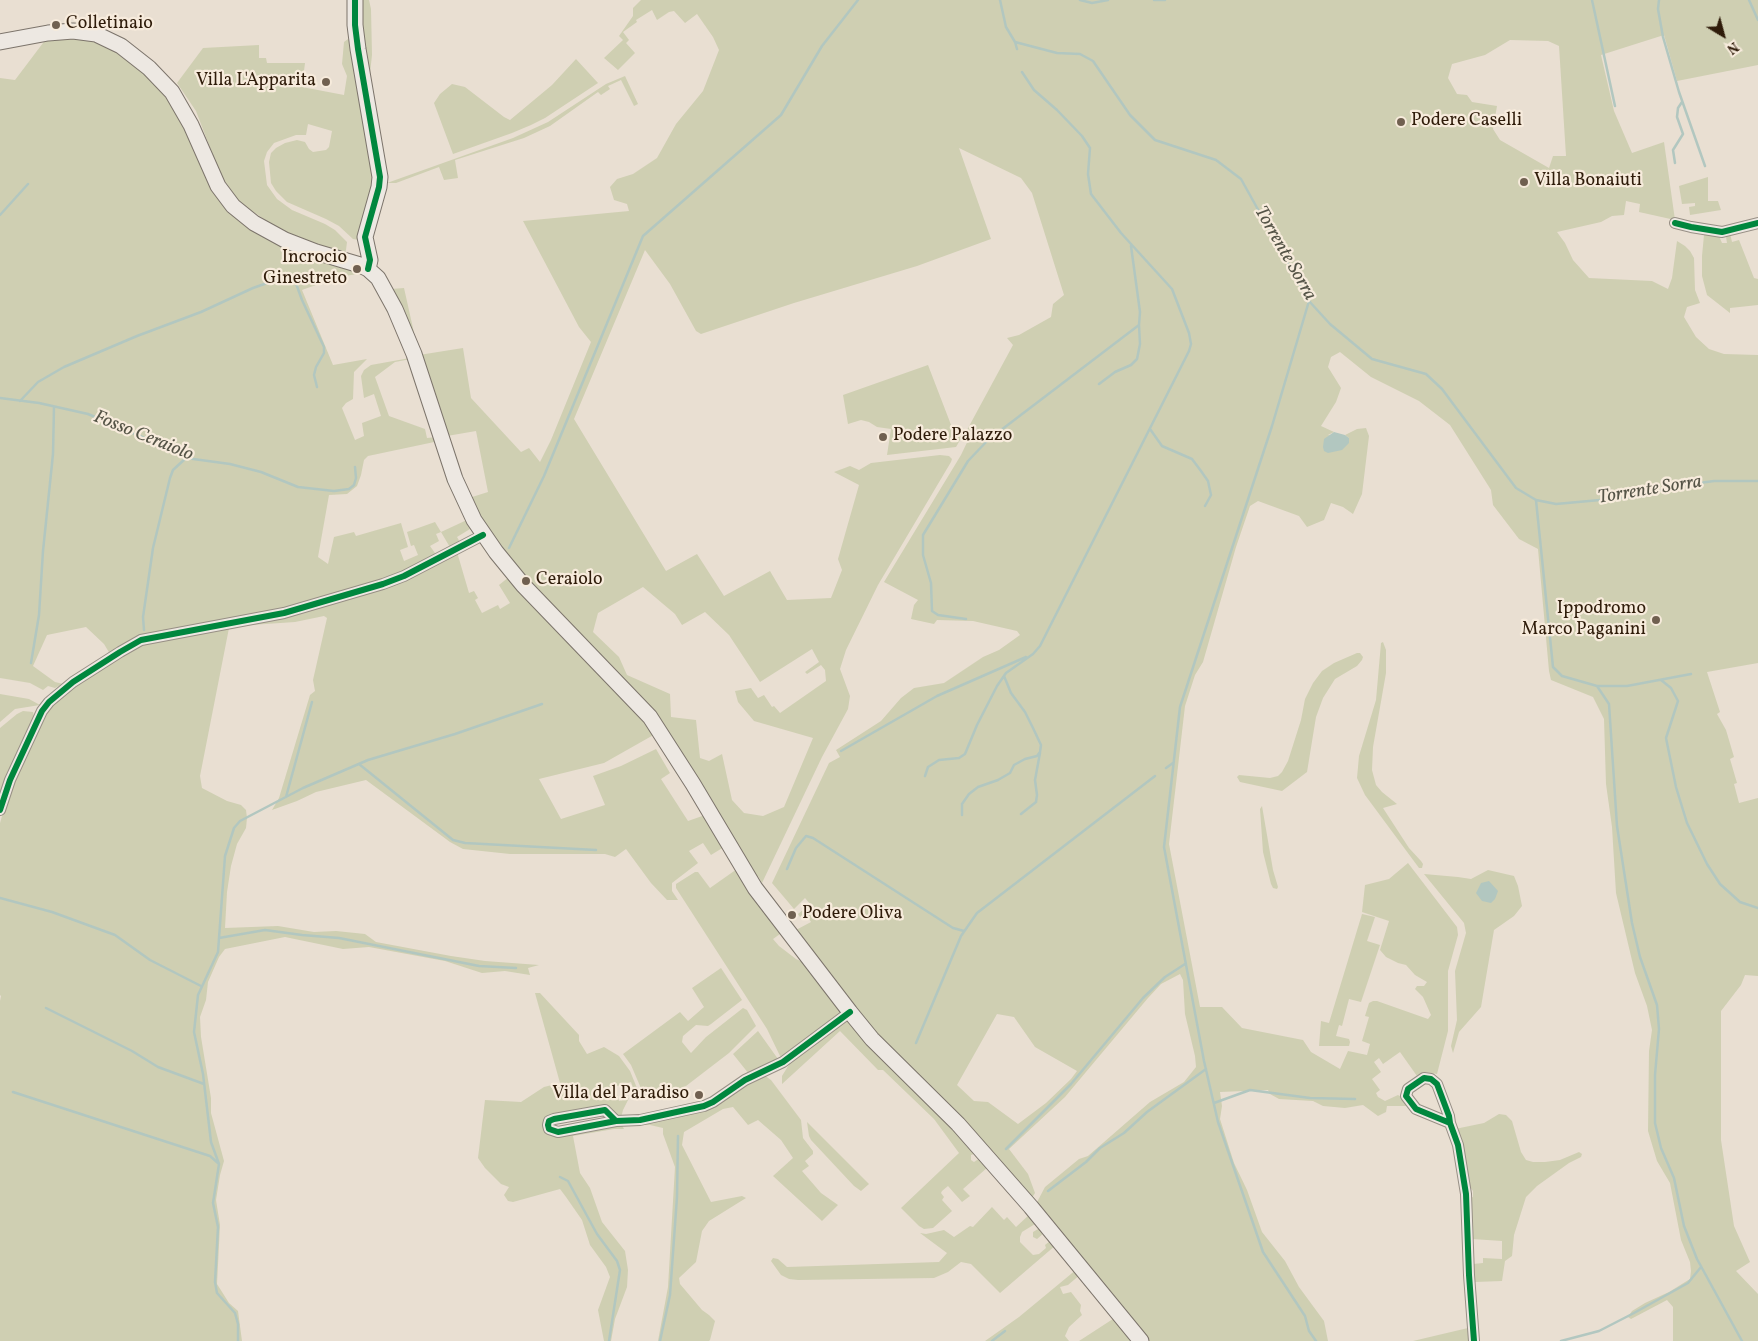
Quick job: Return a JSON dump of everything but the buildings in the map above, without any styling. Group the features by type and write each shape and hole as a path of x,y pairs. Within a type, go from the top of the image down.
{"main road":[{"path":"356,0 358,49 380,177 365,237 370,260 368,269"},
{"path":"0,42 48,33 74,31 96,34 122,46 150,68 172,92 188,118 218,186 233,206 254,223 285,240 316,252 354,263 368,269 376,276 382,283 403,326 455,479 483,535 523,585 650,717 693,784 755,888 850,1012 878,1045 951,1117 1031,1207 1142,1341"}],"street":[{"path":"1675,223 1722,232 1758,223"},
{"path":"0,810 10,780 42,711 49,702 73,682 141,640 284,613 383,584 404,576 483,535"},
{"path":"616,1121 605,1110 554,1119 549,1121 548,1125 549,1129 558,1132 616,1121 640,1120 663,1116 704,1106 746,1080 782,1062 850,1012"},
{"path":"1450,1124 1416,1109 1406,1096 1408,1089 1424,1078 1431,1079 1437,1084 1458,1145 1466,1194 1474,1341"}],"green space":[{"path":"360,0 369,0 371,9 372,55 370,73 367,77"},
{"path":"641,0 1758,0 1758,65 1677,81 1664,35 1601,55 1614,111 1632,153 1664,142 1675,220 1639,212 1640,204 1626,201 1624,215 1612,216 1601,222 1557,232 1573,260 1589,278 1652,281 1668,289 1672,278 1677,241 1690,251 1694,258 1695,290 1700,303 1687,307 1684,317 1696,337 1709,349 1724,354 1758,355 1758,663 1707,672 1720,712 1717,714 1726,730 1734,757 1730,759 1737,783 1734,784 1739,803 1758,798 1758,976 1745,975 1741,985 1721,1011 1721,1140 1734,1226 1750,1262 1736,1271 1758,1294 1758,1341 1673,1341 1673,1307 1667,1300 1631,1319 1628,1317 1632,1311 1645,1303 1669,1292 1690,1279 1691,1271 1690,1262 1681,1240 1670,1183 1657,1161 1648,1131 1649,1051 1652,1030 1647,1006 1635,973 1616,893 1612,827 1606,784 1604,719 1593,697 1551,680 1538,549 1519,539 1493,505 1491,490 1450,425 1419,401 1371,377 1340,352 1331,357 1328,367 1341,388 1336,402 1321,426 1334,432 1328,435 1349,438 1345,435 1357,429 1366,428 1369,436 1362,494 1353,514 1343,507 1331,503 1324,520 1307,527 1299,516 1258,501 1250,506 1236,547 1203,662 1195,675 1185,706 1169,844 1200,1007 1222,1007 1242,1028 1303,1040 1311,1052 1340,1069 1348,1051 1367,1055 1370,1044 1362,1041 1369,1017 1365,1016 1369,1003 1377,1001 1428,1019 1431,1015 1423,997 1415,989 1417,986 1424,986 1427,982 1415,975 1406,965 1386,957 1380,950 1389,921 1362,912 1365,885 1389,879 1408,863 1457,927 1458,935 1448,971 1448,1031 1437,1074 1424,1072 1417,1076 1400,1052 1383,1064 1379,1058 1374,1062 1381,1072 1372,1079 1380,1090 1376,1093 1378,1097 1385,1101 1398,1095 1403,1098 1408,1106 1387,1106 1386,1112 1378,1116 1363,1105 1345,1108 1323,1106 1313,1101 1279,1099 1270,1094 1268,1090 1220,1092 1222,1106 1220,1119 1234,1163 1247,1190 1262,1232 1285,1261 1299,1287 1324,1321 1328,1341 1147,1341 1035,1206 1045,1187 1079,1159 1088,1156 1150,1102 1184,1082 1196,1067 1185,1014 1183,980 1180,974 1161,984 1065,1097 1009,1149 1028,1174 1035,1193 1030,1201 875,1037 794,931 811,922 806,914 800,917 798,914 810,904 805,898 794,909 772,883 829,763 840,757 836,750 881,721 901,698 914,688 944,683 1020,635 1017,631 973,621 937,620 934,624 911,619 914,605 918,600 884,582 961,455 972,432 966,430 1013,345 1007,338 1019,335 1051,317 1053,304 1064,295 1032,193 1021,178 959,148 991,239 917,266 794,303 701,334 696,331 670,284 645,250 574,419 666,571 697,554 724,596 770,571 787,600 831,598 842,570 838,559 859,485 834,472 850,466 859,470 871,463 940,455 949,456 952,459 878,585 846,650 840,669 850,696 848,709 822,757 762,883 758,876 755,877 689,766 502,555 469,498 488,492 476,431 447,436 391,289 404,288 419,355 463,348 471,398 521,452 529,448 540,462 551,440 591,342 579,327 523,221 629,211 627,204 614,200 610,187 617,179 633,174 657,158 676,124 703,91 719,50 713,37 697,14 685,23 674,11 657,20 652,10 636,20 637,22 623,32 629,40 626,43 635,53 618,70 604,58 623,40 619,36 633,16 633,8","holes":["1510,40 1548,41 1559,46 1566,156 1553,156 1549,168 1500,140 1493,129 1497,106 1472,102 1467,95 1457,94 1448,78 1452,64 1485,55","643,587 675,614 682,625 705,612 729,635 760,682 812,649 819,662 805,672 807,674 821,665 825,670 826,681 780,713 774,706 772,707 764,695 758,698 751,688 735,691 738,702 754,721 813,738 784,807 763,816 744,813 732,800 722,754 709,761 700,758 696,720 671,717 670,694 627,675 619,657 593,632 598,613","997,1014 1014,1017 1035,1047 1077,1071 1046,1103 1018,1124 988,1102 974,1101 957,1085"]},
{"path":"65,36 104,41 158,81 231,210 364,273 338,277 302,290 333,365 367,359 354,372 353,399 342,408 355,440 364,436 362,423 381,416 374,394 364,398 361,376 364,370 371,365 411,359 395,362 375,377 389,416 425,429 427,438 437,437 439,441 368,456 364,460 357,486 347,494 329,495 318,557 328,564 334,537 354,532 356,536 401,523 408,547 400,550 404,561 418,555 414,545 411,546 407,532 435,522 441,532 436,534 439,541 430,546 437,556 402,574 283,610 151,633 110,654 104,644 86,627 47,635 33,666 55,682 63,684 55,688 48,686 43,690 30,683 0,678 0,78 15,80 46,39"},
{"path":"348,39 351,43 357,91 376,173 359,240 353,239 339,226 326,219 287,202 271,183 269,162 271,153 276,148 297,140 305,142 313,152 326,150 329,147 332,131 308,124 306,135 296,135 274,143 267,152 264,161 267,185 277,199 292,210 335,230 347,242 344,254 302,241 276,227 240,203 220,174 196,111 177,83 203,48 259,45 259,58 266,58 267,63 305,63 302,87 344,95 347,76 342,64 344,42"},
{"path":"576,59 598,83 545,118 531,125 453,154 434,103 440,94 452,84 465,87 510,120 552,85"},
{"path":"625,76 638,104 634,106 621,80 608,86 610,89 601,95 598,92 550,126 524,138 455,160 458,178 444,180 439,167 396,183 387,183 513,138 548,122 606,84"},
{"path":"1708,177 1708,201 1718,201 1721,210 1690,215 1689,207 1695,206 1695,203 1682,204 1679,186"},
{"path":"1730,233 1732,242 1739,240 1754,278 1758,279 1758,305 1730,308 1730,313 1707,295 1702,276 1702,256 1704,235 1719,236 1722,243 1727,243 1726,237"},
{"path":"928,365 953,430 966,430 956,447 887,455 891,429 877,427 861,420 848,424 843,395"},
{"path":"469,519 478,534 475,536 470,529 457,537 461,544 451,549 441,532"},
{"path":"457,552 469,593 474,591 478,598 475,600 482,613 498,605 500,609 510,603 499,585 509,577 657,733 604,763 539,779 561,819 605,805 593,776 621,766 656,749 670,773 661,779 688,821 708,814 724,847 711,855 703,843 689,851 698,863 672,883 672,891 678,900 667,900 651,883 626,849 615,857 605,854 510,854 463,849 450,842 366,780 316,792 272,810 279,798 310,695 315,691 313,680 327,618 324,616 295,622 251,625 285,617"},
{"path":"229,628 200,776 202,788 227,801 241,805 246,810 246,828 237,844 231,866 225,928 278,926 314,932 336,931 365,934 376,942 451,956 485,961 539,965 528,968 530,975 505,971 482,973 445,961 369,947 343,949 285,937 225,949 219,957 208,982 206,1000 200,1017 201,1037 211,1098 211,1113 224,1161 216,1200 220,1225 217,1284 229,1303 238,1311 242,1341 0,1341 0,823 12,782 48,711 59,697 101,667 150,642"},
{"path":"1383,642 1386,650 1386,673 1373,747 1372,770 1376,785 1397,804 1383,808 1409,848 1423,864 1422,868 1419,868 1365,795 1357,778 1359,756 1376,700 1381,643"},
{"path":"1360,653 1363,657 1362,660 1357,666 1335,679 1323,698 1316,717 1307,772 1282,791 1240,782 1237,777 1239,775 1270,778 1278,776 1282,772 1288,761 1301,720 1305,699 1313,683 1322,671 1334,663"},
{"path":"0,694 29,699 40,705 15,709 0,722"},
{"path":"23,711 33,712 35,720 0,795 0,728"},
{"path":"1262,806 1277,889 1273,888 1271,884 1263,852 1260,809"},
{"path":"737,869 794,951 780,934 773,939 796,959 807,964 841,1013 781,1058 767,1029 676,888 676,884 698,872 710,888"},
{"path":"1488,870 1514,876 1522,906 1514,916 1494,930 1481,1007 1459,1032 1453,1053 1451,1046 1457,1020 1455,971 1466,933 1464,923 1424,874 1471,879"},
{"path":"1362,914 1375,917 1367,941 1380,945 1361,1002 1349,999 1342,1026 1339,1025 1336,1036 1349,1039 1349,1046 1319,1046 1321,1021 1329,1023"},
{"path":"721,968 742,1000 708,1026 696,1025 683,1036 682,1042 691,1053 706,1037 743,1008 747,1010 756,1026 729,1053 686,1086 667,1094 643,1096 631,1065 623,1054 680,1012 688,1021 704,1007 692,988"},
{"path":"535,993 540,993 579,1035 579,1041 587,1054 604,1047 619,1056 630,1071 639,1093 636,1096 631,1082 610,1088 611,1093 616,1091 619,1101 629,1098 621,1118 618,1118 613,1111 553,1116 547,1130 621,1123 624,1129 573,1136 580,1173 590,1188 602,1222 625,1251 628,1270 627,1287 615,1319 611,1341 604,1341 598,1310 610,1277 606,1267 590,1245 582,1220 566,1197 560,1189 513,1202 508,1201 504,1195 509,1187 501,1184 478,1158 485,1100 521,1102 544,1087 560,1083"},
{"path":"845,1019 853,1025 975,1152 971,1155 971,1160 974,1162 980,1158 988,1167 963,1189 970,1196 962,1202 948,1186 942,1191 941,1193 944,1197 942,1200 952,1211 933,1228 924,1229 919,1226 901,1208 959,1153 934,1119 883,1070 878,1070 840,1031 782,1084 782,1076 793,1058"},
{"path":"758,1031 778,1059 749,1074 733,1054"},
{"path":"764,1075 771,1080 801,1120 803,1138 813,1151 813,1154 805,1161 809,1166 802,1171 821,1193 838,1205 822,1221 773,1176 793,1158 781,1140 758,1120 748,1125 733,1107 723,1109 684,1132 682,1145 711,1202 742,1196 746,1198 709,1221 702,1231 696,1262 679,1278 680,1284 702,1310 715,1321 710,1340 658,1341 668,1287 675,1167 663,1134 663,1128 650,1125 628,1125 705,1109 747,1083"},
{"path":"1499,1114 1506,1115 1512,1121 1521,1152 1526,1160 1545,1162 1560,1160 1579,1152 1582,1154 1581,1157 1569,1163 1537,1186 1526,1197 1514,1235 1512,1256 1505,1261 1502,1281 1475,1282 1473,1279 1473,1264 1483,1263 1483,1258 1502,1259 1502,1241 1472,1239 1470,1198 1473,1197 1473,1191 1470,1187 1455,1129 1484,1123"},
{"path":"807,1122 869,1184 861,1191 854,1186 811,1140"},
{"path":"992,1207 1004,1220 1007,1217 1016,1227 1030,1214 1036,1219 1035,1224 1022,1232 1020,1237 1020,1242 1033,1255 1039,1254 1050,1241 1044,1233 1037,1239 1033,1237 1033,1232 1038,1229 1043,1228 1056,1245 1000,1293 971,1264 961,1262 948,1272 934,1278 798,1280 789,1279 781,1275 771,1261 773,1258 778,1259 787,1267 939,1262 947,1253 920,1233 926,1234 944,1230 954,1237 970,1226 973,1227"},
{"path":"1077,1269 1081,1274 1068,1285 1060,1287 1063,1294 1071,1292 1081,1305 1080,1311 1082,1315 1069,1327 1065,1336 1069,1341 985,1341 1019,1317"},
{"path":"1116,1317 1136,1341 1079,1341"},
{"path":"1468,1328 1470,1341 1413,1341 1434,1336"}],"water":[{"path":"1334,432 1345,435 1349,438 1349,443 1342,450 1328,453 1324,451 1324,439"},
{"path":"1489,881 1498,891 1491,903 1482,901 1476,893 1481,883"}],"waterway":[{"path":"509,548 544,476 643,236 781,115 822,46 858,0"},
{"name":"Torrente Sorra","path":"1000,0 1006,27 1015,42 1057,53 1080,54 1093,61 1130,115 1155,140 1216,160 1241,179 1309,301 1330,324 1372,359 1426,374 1442,389 1516,488 1536,500 1556,504 1644,496 1670,487 1714,481 1758,481"},
{"path":"1080,0 1092,3 1108,0"},
{"path":"1154,0 1165,0"},
{"path":"1592,0 1615,106"},
{"path":"1659,0 1658,9 1663,37 1679,92 1705,166"},
{"path":"1749,0 1758,20"},
{"name":"Torrente Sorra","path":"1015,42 1017,49"},
{"path":"925,776 928,767 939,760 959,758 965,754 977,725 997,686 1006,673 1033,654 1040,646 1191,344 1189,333 1172,289 1121,233 1091,194 1088,174 1090,148 1082,136 1057,110 1034,90 1022,72"},
{"path":"1675,163 1673,150 1683,134 1677,117 1678,108 1682,102"},
{"path":"0,215 28,184"},
{"path":"966,619 938,615 932,611 931,583 923,555 923,535 968,461 988,440 1139,325 1140,312 1131,246"},
{"path":"20,401 38,382 64,367 137,336 201,312 253,288 287,276 294,278 324,347 324,353 314,375 317,387"},
{"path":"1309,301 1272,426 1180,707 1164,847 1204,1061 1218,1122 1263,1252 1305,1316 1309,1331 1316,1341"},
{"path":"1099,384 1115,372 1131,365 1137,359 1140,344 1139,325"},
{"name":"Fosso Ceraiolo","path":"0,398 39,403 88,414 161,445 186,458 230,464 261,472 298,487 334,491 349,489 354,485 356,478 355,467"},
{"path":"31,663 39,615 43,551 53,454 54,407"},
{"path":"1150,429 1162,446 1192,459 1201,471 1208,481 1211,495 1205,506"},
{"path":"144,630 143,617 153,548 170,478 173,470 186,458"},
{"path":"1536,500 1553,667 1562,676 1597,686 1609,704 1617,826 1632,923 1640,957 1657,1005 1659,1029 1655,1075 1655,1123 1661,1148 1674,1178 1684,1226 1697,1259 1742,1341"},
{"path":"841,751 937,696 1026,657"},
{"path":"1597,686 1627,686 1691,674"},
{"path":"962,815 962,804 969,794 978,787 998,780 1010,773 1014,765 1025,759 1037,756 1040,752 1041,745 1033,728 1025,712 1011,693 1004,676"},
{"path":"1661,680 1671,688 1678,701 1666,738 1676,787 1687,823 1707,864 1720,884 1740,902 1758,908"},
{"path":"286,797 312,702"},
{"path":"238,1341 238,1324 235,1313 217,1293 215,1282 218,1227 213,1203 219,1164 211,1142 203,1074 194,1032 198,995 218,952 225,856 234,828 240,821 303,788 368,760 455,734 542,704"},
{"path":"1021,814 1036,802 1035,780 1040,753"},
{"path":"1166,768 1173,763"},
{"path":"359,764 453,840 465,843 596,850"},
{"path":"916,1043 961,936 977,913 1155,776"},
{"path":"787,869 796,848 806,836 813,838 953,928 964,931"},
{"path":"0,898 52,912 115,935 150,960 201,986"},
{"path":"219,938 265,930 339,938 479,966 516,968"},
{"path":"1006,1149 1071,1084 1143,998 1165,977 1185,964"},
{"path":"46,1008 132,1051 158,1067 204,1084"},
{"path":"1048,1191 1086,1162 1100,1148 1124,1133 1147,1112 1206,1069"},
{"path":"1214,1103 1250,1090 1310,1098 1355,1099"},
{"path":"13,1092 210,1156 219,1164"},
{"path":"660,1341 670,1295 677,1197 678,1136"},
{"path":"560,1177 568,1181 597,1234 617,1261 620,1270 609,1341"},
{"path":"1561,1341 1599,1331 1634,1313 1688,1283 1701,1267"},
{"path":"992,1341 1005,1331"}],"cycle path":[{"path":"355,0 355,25 358,49 380,177 365,237 370,260 368,269"},
{"path":"1675,223 1722,232 1758,223"},
{"path":"0,810 10,780 42,711 49,702 73,682 141,640 284,613 383,584 404,576 483,535"},
{"path":"616,1121 605,1110 554,1119 549,1121 548,1125 549,1129 558,1132 616,1121 640,1120 704,1106 745,1080 783,1062 850,1012"},
{"path":"1450,1123 1416,1109 1406,1096 1408,1089 1424,1078 1431,1079 1437,1084 1458,1145 1466,1194 1474,1341"}],"place":[{"name":"Colletinaio","path":"56,25"},
{"name":"Villa L'Apparita","path":"326,82"},
{"name":"Podere Caselli","path":"1401,122"},
{"name":"Villa Bonaiuti","path":"1524,182"},
{"name":"Incrocio Ginestreto","path":"357,269"},
{"name":"Podere Palazzo","path":"883,437"},
{"name":"Ceraiolo","path":"526,581"},
{"name":"Ippodromo Marco Paganini","path":"1656,620"},
{"name":"Podere Oliva","path":"792,915"},
{"name":"Villa del Paradiso","path":"699,1095"}]}
